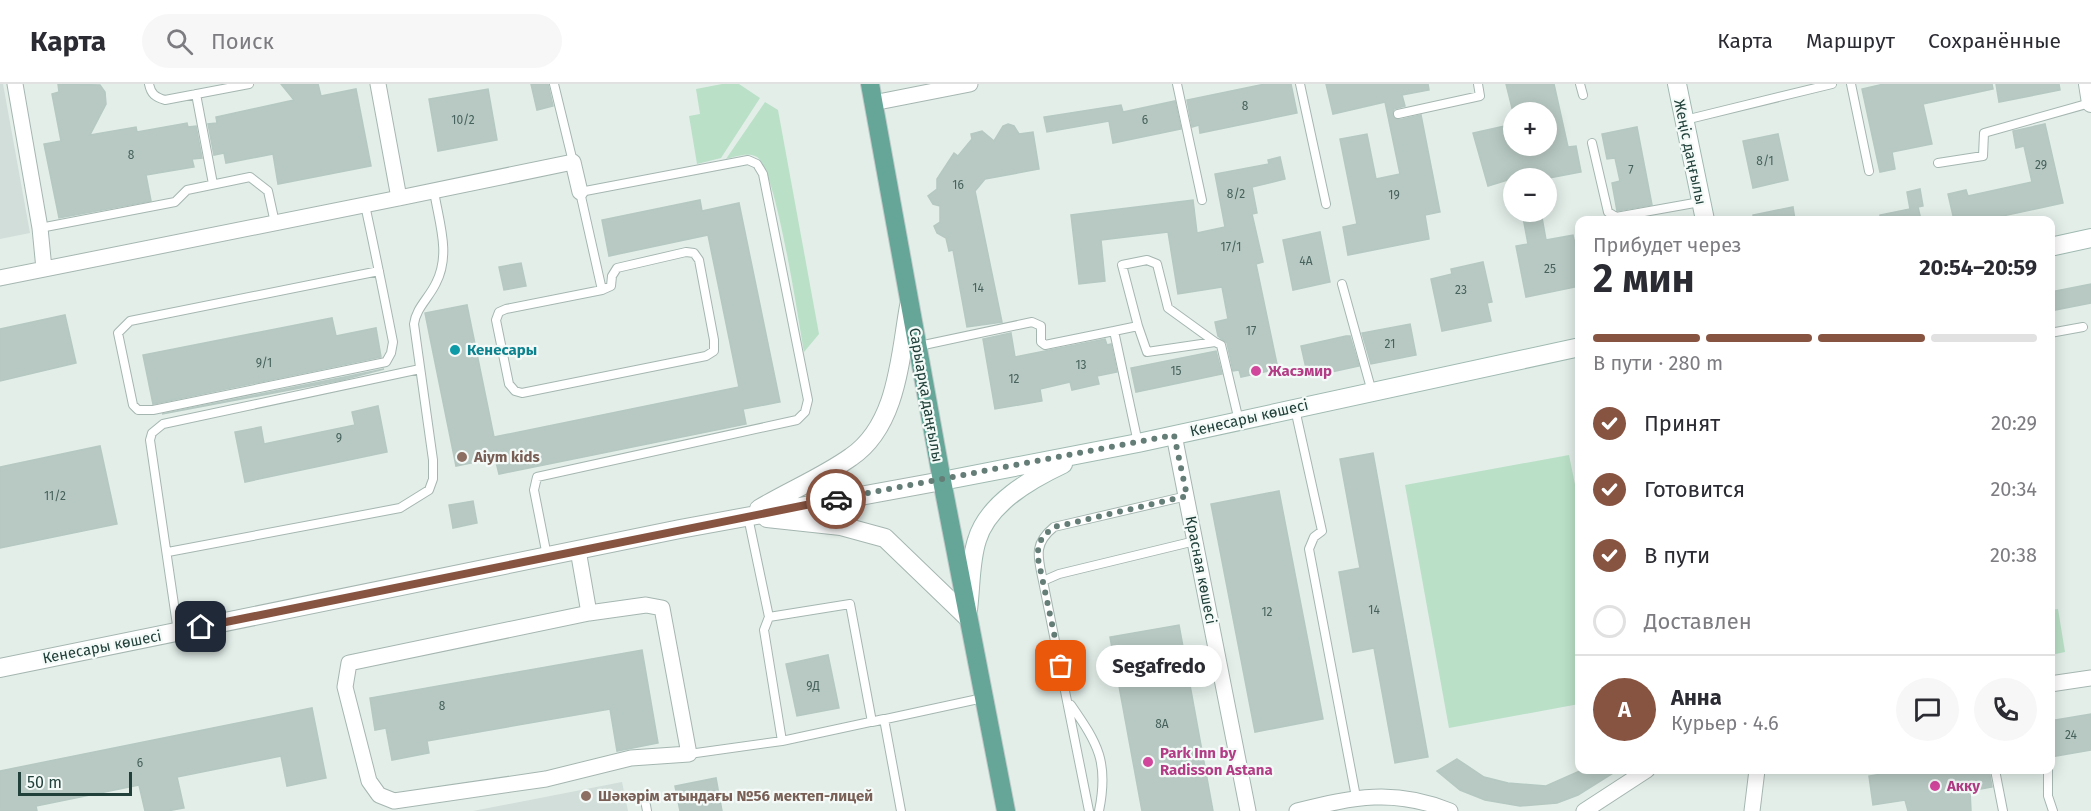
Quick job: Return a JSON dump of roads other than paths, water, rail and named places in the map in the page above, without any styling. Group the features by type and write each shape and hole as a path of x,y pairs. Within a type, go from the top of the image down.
{"main road":[{"name":"Сарыарқа даңғылы","path":"870,84 967,617 1006,811"}],"street":[{"path":"15,84 40,228 44,269"},
{"path":"378,84 399,198"},
{"path":"873,103 970,84"},
{"name":"Жеңіс даңғылы","path":"1677,84 1704,216"},
{"path":"2088,84 2091,103"},
{"path":"0,278 573,162 580,192"},
{"path":"2055,247 2091,238"},
{"path":"748,516 854,456 878,430 895,381 910,304"},
{"name":"Кенесары көшесі","path":"0,668 748,516 1138,443 1295,407 1575,348"},
{"name":"Красная көшесі","path":"1174,435 1248,811"},
{"path":"967,617 977,539 994,512 1020,486 1086,453"},
{"path":"748,516 841,526 885,538 967,617"},
{"path":"579,550 589,614"},
{"path":"646,605 662,608 689,754 631,758 546,779 394,801 379,795 369,781 345,687 349,663 589,614 646,605"},
{"path":"2055,683 2091,678"},
{"path":"1584,811 1604,805 1642,774"},
{"path":"1752,811 1757,774"},
{"path":"1297,811 1356,797 1421,799 1450,811"}],"lane":[{"path":"149,84 150,92 156,98 165,100 249,84"},
{"path":"554,84 573,162"},
{"path":"1177,84 1202,200"},
{"path":"1300,84 1326,204"},
{"path":"1398,114 1480,96 1478,84"},
{"path":"1580,84 1583,95"},
{"path":"1683,121 1833,84"},
{"path":"1851,84 1869,171"},
{"path":"196,94 213,184"},
{"path":"1938,163 1983,156 1984,132 2091,103"},
{"path":"1592,144 1608,212 1614,216"},
{"path":"548,558 534,490 537,477 797,420 805,412 808,400 763,174 757,164 748,160 580,192 602,290"},
{"path":"40,228 175,202 187,190 250,177 268,191 275,223"},
{"path":"168,552 400,507 429,490 433,479 433,460 415,318 435,286 446,259 434,191"},
{"path":"1622,216 1700,202"},
{"path":"365,205 379,271 393,342 386,362 153,410 138,410 133,405 118,333 130,321 379,271"},
{"path":"686,252 694,253 699,260 714,351 706,356 522,393 515,391 509,384 496,320 499,312 602,290 611,286 612,276 617,268 686,252"},
{"path":"1215,342 1147,352 1122,265 1147,260 1157,264 1168,308 1215,342 1224,349 1239,421"},
{"path":"1342,284 1372,392"},
{"path":"917,346 1032,322 1041,326 1041,342 1045,345 1138,326"},
{"path":"2055,332 2083,327"},
{"path":"1114,331 1138,443"},
{"path":"178,632 150,440 157,427 420,369"},
{"path":"1295,407 1322,531 1314,537 1309,549 1356,797"},
{"path":"1089,811 1069,702 1037,554 1042,537 1054,527 1187,496"},
{"path":"748,516 770,617 764,630 782,741"},
{"path":"1043,581 1059,574 1196,540"},
{"path":"770,617 850,604 872,722 884,719"},
{"path":"689,754 782,741 984,698"},
{"path":"1069,702 1100,750 1104,787 1099,811"},
{"path":"884,719 901,811"},
{"path":"1996,774 2003,811"},
{"path":"2048,774 2048,796 2053,811"},
{"path":"645,800 647,811"}],"place":[{"name":"Кенесары","path":"455,350"},
{"name":"Жасэмир","path":"1256,371"},
{"name":"Aiym kids","path":"462,457"},
{"name":"Segafredo","path":"1061,666"},
{"name":"Park Inn by Radisson Astana","path":"1148,762"},
{"name":"Акку","path":"1935,786"},
{"name":"Шәкәрім атындағы №56 мектеп-лицей","path":"586,796"}]}
